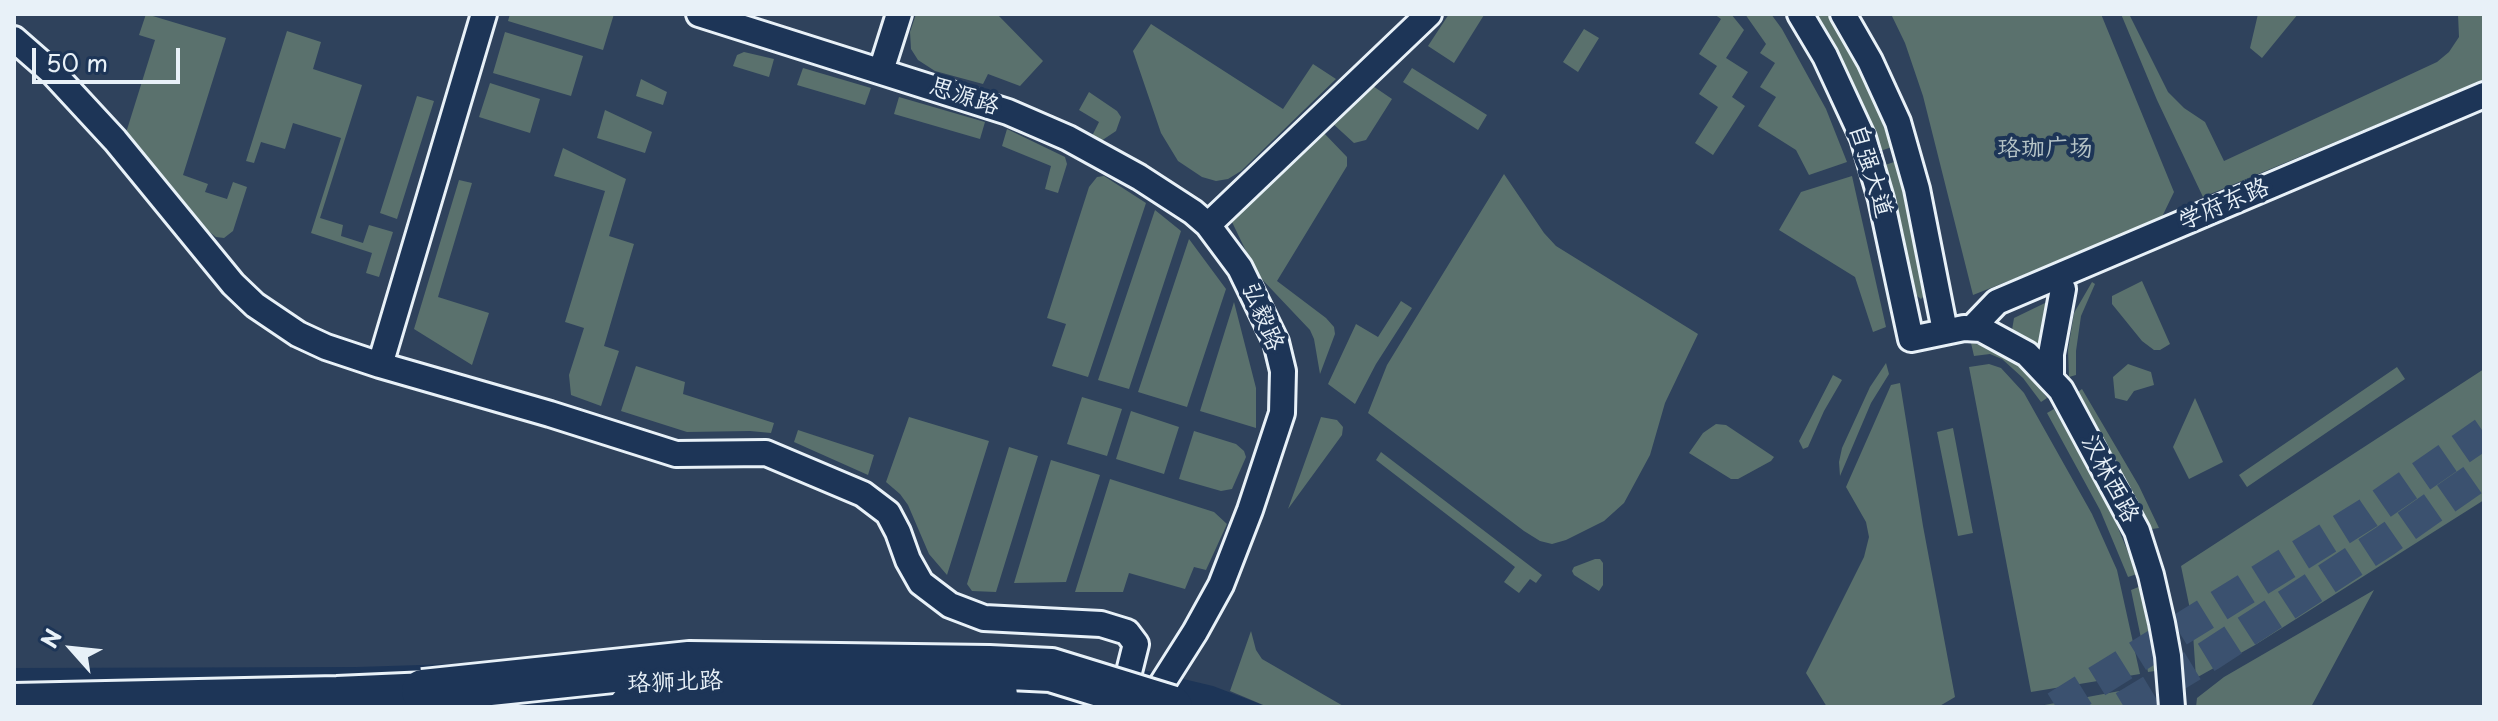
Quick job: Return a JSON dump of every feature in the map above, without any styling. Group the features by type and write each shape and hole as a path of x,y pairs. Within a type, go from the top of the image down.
{"highway":[{"path":"423,691 689,663 1051,670 1146,699"},
{"path":"630,707 1021,694 1146,699"}],"main road":[{"name":"珞狮北路","path":"14,702 423,691 833,692 1146,699 1189,707"}],"street":[{"path":"380,365 484,14"},
{"name":"思源路","path":"699,14 1008,112 1068,138 1165,193 1208,225"},
{"path":"881,71 899,14"},
{"path":"1208,225 1429,14"},
{"name":"自强大道","path":"1800,14 1836,78 1867,150 1881,199 1911,339 1945,331 1915,178 1898,122 1870,61 1843,14"},
{"path":"14,39 54,74 105,129 215,262 255,305 298,334 380,365 666,451 687,455 766,453 872,498 888,513 921,583 941,600 984,618 1101,624 1127,632 1136,644 1146,699"},
{"name":"学府东路","path":"1980,330 1997,302 2484,95"},
{"name":"学府东路","path":"1980,330 2006,314 2484,108"},
{"name":"弘毅路","path":"1146,699 1195,632 1221,585 1255,497 1282,413 1283,371 1276,342 1240,268 1208,225"},
{"path":"2051,378 2051,354 2063,289"},
{"path":"1945,331 1980,330"},
{"name":"汉林西路","path":"1980,330 2027,354 2051,378 2095,449 2137,531 2162,623 2172,707"}],"shaded area":[{"path":"14,14 2484,14 2484,707 1268,707 1213,686 1154,672 1114,666 959,660 673,657 357,667 14,668"}],"green space":[{"path":"146,14 226,38 183,175 208,184 205,192 227,199 233,182 247,187 233,231 224,238 216,237 203,227 125,136 155,40 139,35"},
{"path":"510,14 614,14 603,50 508,21"},
{"path":"916,14 997,14 1043,61 1020,86 988,74 983,84 935,71 918,60 911,49 910,32"},
{"path":"1449,14 1484,15 1454,63 1428,46"},
{"path":"1714,14 1731,14 1744,30 1726,58 1748,72 1732,97 1745,106 1713,155 1695,143 1718,107 1699,94 1717,66 1699,54 1721,19"},
{"path":"1745,14 1771,14 1782,29 1826,109 1847,162 1809,175 1796,150 1758,126 1776,97 1760,87 1775,63 1760,53 1766,44"},
{"path":"1810,14 1828,14 1834,22 1869,89 1892,147 1877,152"},
{"name":"珞珈广场","path":"1891,14 2101,14 2174,192 2160,221 1973,295 1923,96 1905,43"},
{"path":"2121,14 2129,14 2168,92 2205,122 2224,161 2437,62 2449,52 2459,37 2458,14 2484,14 2484,80 2203,197"},
{"path":"2258,14 2298,14 2262,58 2250,48"},
{"path":"1151,24 1283,109 1313,64 1336,79 1241,171 1228,179 1216,181 1202,177 1178,161 1161,133 1133,51"},
{"path":"1584,29 1599,38 1578,72 1563,62"},
{"path":"287,31 321,42 313,69 362,85 320,218 343,225 341,236 363,243 369,225 393,232 379,277 366,273 372,253 311,233 341,138 293,123 285,149 261,142 254,163 246,161"},
{"path":"505,32 583,56 571,96 493,73"},
{"path":"744,52 774,59 769,77 733,66 737,55"},
{"path":"803,68 871,88 865,105 797,85"},
{"path":"1412,68 1487,115 1478,130 1403,82"},
{"path":"641,79 667,92 663,105 636,96"},
{"path":"490,83 540,99 530,133 479,117"},
{"path":"1370,84 1392,99 1366,140 1354,143 1331,122"},
{"path":"1089,92 1121,117 1116,131 1101,141 1092,136 1099,122 1079,110"},
{"path":"417,96 434,101 397,219 380,213"},
{"path":"899,97 985,122 980,139 894,114"},
{"path":"605,110 652,132 645,153 597,138"},
{"path":"1007,129 1065,157 1067,164 1058,193 1045,189 1051,166 1002,146"},
{"path":"1322,131 1347,157 1347,166 1277,281 1334,327 1335,334 1320,374 1310,330 1257,274 1232,222"},
{"path":"563,148 626,179 609,236 634,244 604,346 619,351 601,406 571,395 569,375 584,328 565,322 605,191 554,176"},
{"path":"1897,161 1926,294 1921,299 1912,292 1882,166"},
{"path":"1504,174 1556,246 1698,334 1665,403 1650,455 1624,503 1604,521 1552,544 1524,531 1368,413 1387,365"},
{"path":"1104,176 1146,203 1088,377 1052,366 1066,324 1047,318 1089,187 1097,177"},
{"path":"1852,176 1886,327 1873,332 1855,277 1779,230 1801,192"},
{"path":"459,180 472,183 438,297 489,313 472,365 414,329"},
{"path":"1155,210 1181,231 1129,389 1098,380"},
{"path":"1189,239 1226,289 1187,407 1138,392"},
{"path":"2142,281 2170,344 2160,350 2154,350 2142,341 2112,304 2112,296"},
{"path":"2092,282 2095,284 2081,316 2076,375 2069,377 2068,350 2074,313"},
{"path":"1401,301 1412,308 1355,404 1328,384 1356,324 1378,337"},
{"path":"1234,302 1256,388 1256,428 1200,411"},
{"path":"2045,303 2053,308 2046,345 2037,349 2012,330 2014,318"},
{"path":"1971,343 1995,348 2010,357 2047,398 2041,402 2023,378 2002,359 1990,354 1974,356"},
{"path":"1886,363 1889,374 1871,403 1840,476 1842,448 1870,387"},
{"path":"1989,364 2001,368 2024,393 2092,514 2117,570 2140,674 2031,692 1969,367"},
{"path":"2128,364 2151,372 2154,385 2134,391 2127,401 2115,398 2113,377"},
{"path":"636,366 685,382 683,394 774,423 771,433 687,432 621,411"},
{"path":"2397,367 2405,379 2247,487 2239,475"},
{"path":"2484,369 2484,500 2255,645 2196,678 2192,619 2181,566"},
{"path":"1833,375 1842,380 1808,447 1803,449 1799,441"},
{"path":"1900,383 1955,697 1938,707 1827,707 1806,673 1864,557 1869,537 1866,522 1846,487 1891,385"},
{"path":"2082,389 2139,486 2159,528 2146,526 2075,394"},
{"path":"1082,397 1122,409 1107,456 1067,444"},
{"path":"2195,398 2223,462 2189,479 2173,447"},
{"path":"2054,409 2109,506 2137,574 2128,577 2100,510 2047,413"},
{"path":"1131,411 1179,427 1164,474 1116,459"},
{"path":"909,417 989,441 947,575 929,554 908,505 886,482"},
{"path":"1321,417 1337,420 1343,427 1342,435 1288,509"},
{"path":"1716,424 1726,425 1774,457 1738,479 1731,479 1689,453 1703,433"},
{"path":"1953,428 1973,533 1958,536 1937,432"},
{"path":"798,430 874,455 868,475 794,442"},
{"path":"1194,431 1236,444 1244,451 1246,457 1232,489 1221,491 1179,479"},
{"path":"1009,447 1038,456 996,592 972,591 967,584"},
{"path":"1381,452 1542,575 1536,583 1530,579 1519,593 1504,582 1515,567 1376,460"},
{"path":"1051,460 1100,475 1066,582 1014,583"},
{"path":"1110,479 1214,512 1227,524 1206,570 1194,567 1185,589 1129,573 1123,592 1075,592"},
{"path":"1595,559 1603,563 1603,585 1599,591 1572,571 1574,567"},
{"path":"2141,586 2155,671 2148,672 2131,590"},
{"path":"2374,590 2311,707 2196,707 2197,698 2224,677"},
{"path":"1251,631 1262,659 1345,707 1268,707 1230,691"},
{"path":"2141,687 2140,707 2034,707"}],"tunnel":[{"path":"2056,707 2368,513 2484,433"},
{"path":"2124,707 2385,541 2484,472"}]}
